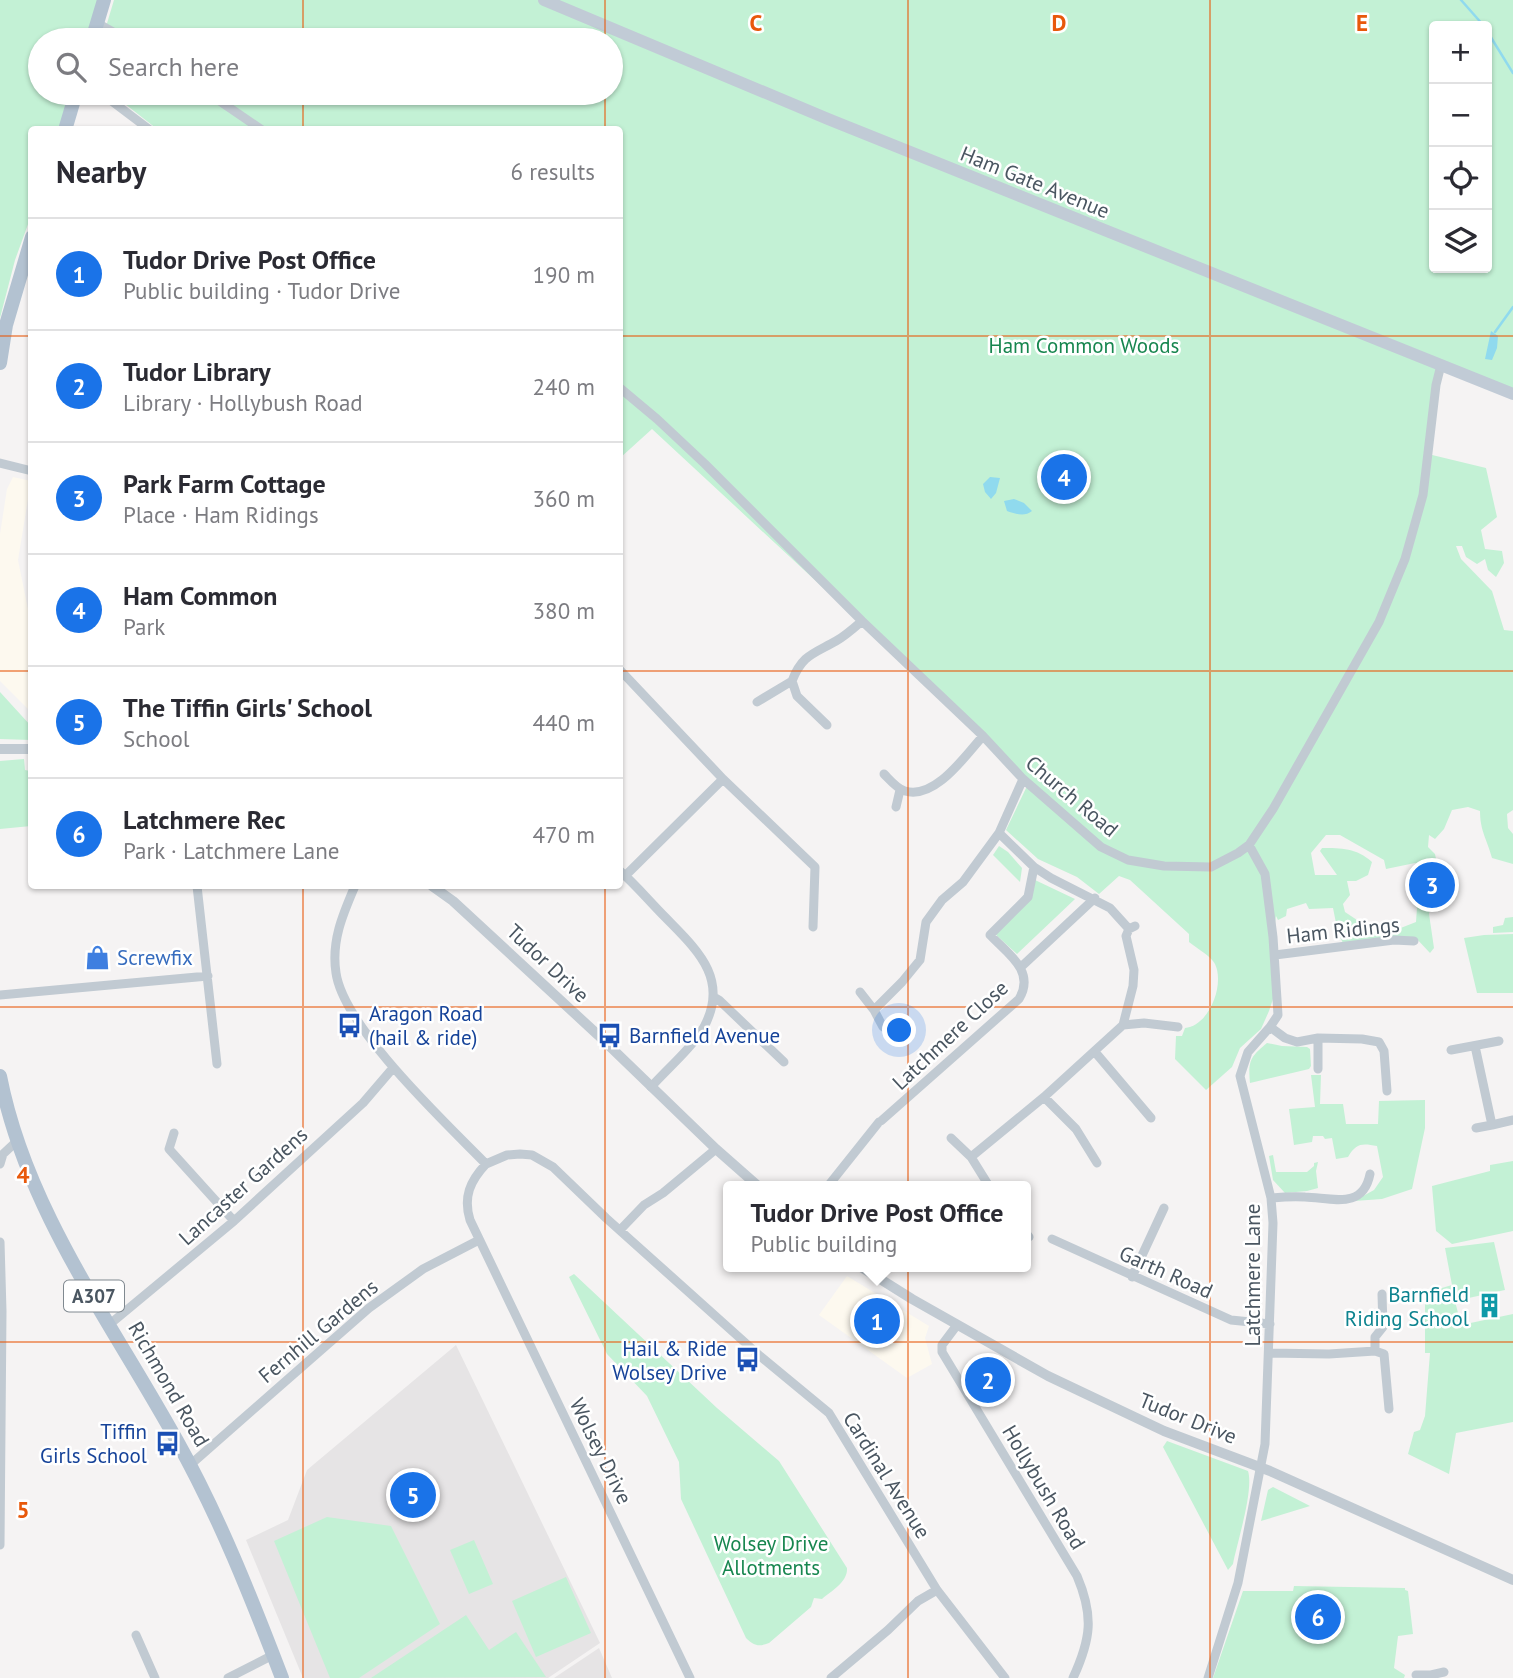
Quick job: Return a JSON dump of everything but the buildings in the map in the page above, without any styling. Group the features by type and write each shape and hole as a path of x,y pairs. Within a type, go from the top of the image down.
{"main road":[{"path":"96,28 104,0"},
{"name":"Ham Gate Avenue","path":"544,0 611,28"},
{"name":"Ham Gate Avenue","path":"623,33 828,119 1513,394"},
{"path":"66,126 72,105"},
{"path":"0,363 1,339 28,250"},
{"name":"Richmond Road","path":"0,1076 6,1105 33,1183 67,1251 190,1465 232,1552 282,1678"}],"street":[{"path":"97,23 106,28"},
{"path":"117,105 145,126"},
{"path":"226,105 256,126"},
{"name":"Church Road","path":"623,391 705,464 862,621 983,736 1023,779 1101,847 1128,860 1164,866 1211,867 1249,845 1273,809 1373,633 1405,559 1423,495 1436,385 1441,365"},
{"path":"0,463 28,470"},
{"path":"757,702 792,681 806,656 838,640 862,621"},
{"path":"623,673 723,779 815,867 813,927"},
{"path":"792,681 797,696 827,725"},
{"path":"884,774 900,790 908,792 938,785 983,736"},
{"path":"0,749 28,749"},
{"path":"623,873 723,779"},
{"path":"874,1010 920,960 926,922 942,900 963,881 999,833 1023,779"},
{"path":"896,807 900,790"},
{"path":"971,1157 1044,1097 1122,1025 1135,970 1126,936 1132,928 1095,898 1051,878 1034,867 999,833"},
{"name":"Latchmere Lane","path":"1208,1678 1238,1583 1252,1520 1267,1419 1273,1223 1271,1198 1240,1076 1248,1052 1278,1014 1275,955 1265,874 1249,845"},
{"name":"Latchmere Close","path":"832,1181 880,1121 1019,999 1025,987 1021,967 989,935 1028,897 1034,867"},
{"path":"623,875 701,954 712,981 714,997 708,1017 694,1041 651,1087"},
{"path":"197,889 217,1064"},
{"path":"354,889 338,932 335,954 336,975 352,1011 393,1068 486,1164"},
{"name":"Tudor Drive","path":"436,889 463,910 752,1181"},
{"name":"Latchmere Close","path":"1021,967 1095,898"},
{"name":"Ham Ridings","path":"1275,955 1394,940 1414,941"},
{"path":"0,995 208,976"},
{"path":"860,992 883,1027"},
{"path":"714,997 784,1062"},
{"path":"1122,1025 1144,1023 1178,1027"},
{"path":"1270,1027 1285,1038 1297,1042 1318,1038 1379,1042 1384,1051 1387,1091"},
{"path":"1318,1038 1318,1069"},
{"path":"1451,1050 1499,1041"},
{"path":"1475,1046 1492,1125"},
{"path":"1095,1052 1151,1118"},
{"name":"Lancaster Gardens","path":"110,1324 234,1221 363,1103 393,1068"},
{"path":"1044,1097 1076,1129 1097,1163"},
{"path":"1476,1128 1513,1120"},
{"path":"174,1132 169,1149 234,1221"},
{"path":"951,1138 971,1157 986,1181"},
{"path":"1,1161 6,1150 19,1145"},
{"path":"620,1230 644,1205 663,1193 716,1149"},
{"name":"Cardinal Avenue","path":"486,1164 507,1155 520,1154 532,1155 553,1167 760,1356 828,1413 937,1590 1005,1678"},
{"name":"Wolsey Drive","path":"486,1164 472,1182 467,1200 470,1220 690,1678"},
{"path":"1271,1198 1344,1200 1362,1193 1368,1187 1370,1174"},
{"path":"1132,1277 1164,1208"},
{"name":"Garth Road","path":"1052,1239 1231,1320 1270,1324"},
{"name":"Fernhill Gardens","path":"190,1465 369,1308 423,1269 479,1240"},
{"path":"0,1242 0,1545"},
{"name":"Tudor Drive","path":"869,1272 1048,1376 1164,1432 1259,1467 1513,1580"},
{"path":"1375,1351 1375,1337 1383,1327 1382,1294"},
{"name":"Hollybush Road","path":"957,1325 942,1345 942,1352 1077,1576 1088,1604 1089,1631 1082,1659 1073,1678"},
{"path":"1269,1353 1329,1354 1375,1351 1384,1354 1389,1409"},
{"path":"831,1678 918,1601 937,1590"},
{"path":"136,1635 155,1678"},
{"path":"228,1678 273,1655"},
{"path":"1416,1675 1431,1677 1444,1672"}],"shaded area":[{"path":"13,477 28,480 28,499 18,560 28,609 28,709 0,681 0,534 7,489"},
{"path":"847,1276 929,1326 925,1338 932,1364 907,1378 819,1315"},
{"path":"456,1345 600,1643 548,1678 303,1678 246,1540 288,1520 307,1470"},
{"path":"599,1648 612,1678 554,1678"}],"green space":[{"path":"0,0 99,0 91,28 28,28 28,105 68,105 61,126 28,126 28,224 15,260 0,318"},
{"name":"Ham Common Woods","path":"114,0 1513,0 1513,390 1441,365 1428,454 1486,468 1497,517 1481,530 1485,549 1502,551 1504,563 1496,577 1488,570 1485,559 1477,564 1466,557 1462,546 1456,546 1461,559 1492,591 1504,630 1513,631 1513,810 1507,814 1508,828 1513,834 1513,864 1492,858 1482,830 1480,811 1468,807 1452,810 1444,829 1435,839 1429,835 1428,847 1435,854 1439,874 1425,876 1423,864 1415,863 1386,869 1384,860 1340,835 1326,835 1311,853 1315,875 1337,875 1320,851 1322,848 1355,851 1372,862 1368,875 1356,881 1347,881 1350,895 1343,904 1345,912 1360,922 1362,931 1393,931 1416,922 1417,908 1411,900 1417,888 1426,888 1433,896 1429,914 1434,948 1430,953 1415,937 1343,943 1333,908 1309,909 1306,903 1287,909 1286,916 1278,920 1276,916 1273,937 1273,999 1261,1029 1240,1048 1232,1067 1206,1090 1175,1059 1176,1036 1182,1036 1185,1028 1194,1026 1208,1012 1218,983 1215,964 1189,942 1189,934 1130,880 1119,876 1099,894 1077,877 1038,859 1006,830 1028,784 983,736 652,429 623,455 623,126 153,126 126,105 623,105 623,28 106,28"},
{"path":"0,692 28,723 28,740 0,739"},
{"path":"24,759 25,770 28,771 28,826 0,829 0,761"},
{"path":"999,846 1022,868 1020,882 993,855"},
{"path":"1035,880 1075,899 1017,954 995,934"},
{"path":"1513,917 1513,932 1493,933 1493,927 1503,925 1505,918"},
{"path":"1513,934 1513,993 1477,993 1464,938"},
{"path":"1267,1043 1307,1047 1310,1049 1311,1066 1309,1069 1250,1083 1251,1060"},
{"path":"1311,1075 1321,1075 1320,1104 1343,1104 1346,1124 1378,1124 1379,1101 1425,1100 1425,1128 1412,1189 1382,1199 1354,1201 1374,1190 1383,1177 1377,1146 1360,1145 1348,1157 1336,1159 1332,1138 1313,1136 1312,1142 1294,1145 1289,1109 1315,1107"},
{"path":"1273,1155 1276,1172 1307,1172 1318,1162 1318,1188 1285,1193 1273,1180 1269,1156"},
{"path":"1513,1161 1513,1231 1452,1244 1436,1231 1432,1186 1490,1171 1490,1165"},
{"path":"1494,1242 1505,1290 1455,1301 1461,1325 1513,1314 1513,1422 1456,1433 1449,1474 1408,1454 1414,1432 1420,1430 1425,1416 1430,1353 1425,1353 1425,1293 1452,1285 1445,1248"},
{"name":"Wolsey Drive Allotments","path":"574,1274 717,1408 779,1461 847,1568 845,1578 838,1586 822,1599 814,1598 811,1607 769,1643 757,1645 746,1638 681,1499 679,1462 647,1396 607,1354 569,1277"},
{"path":"1167,1441 1248,1471 1249,1491 1244,1517 1233,1564 1228,1570 1163,1447"},
{"path":"1273,1487 1310,1506 1261,1521 1268,1490"},
{"path":"327,1517 391,1526 440,1624 359,1678 330,1678 274,1541"},
{"path":"474,1540 493,1584 469,1594 450,1550"},
{"path":"566,1577 591,1633 536,1657 512,1601"},
{"path":"1294,1586 1405,1588 1408,1591 1413,1634 1398,1636 1394,1668 1405,1675 1404,1678 1213,1678 1243,1591 1293,1591"},
{"path":"466,1615 489,1650 516,1632 546,1677 371,1678"}],"water":[{"path":"1491,331 1498,336 1492,360 1485,359"},
{"path":"990,477 1000,478 996,493 991,499 983,484"},
{"path":"1014,499 1024,503 1032,511 1017,514 1007,511 1004,501"}],"waterway":[{"path":"1461,0 1480,21"},
{"path":"1492,39 1513,73"},
{"path":"1495,332 1513,307"}],"place":[{"name":"Ham Common","path":"1064,477"},
{"name":"Park Farm Cottage","path":"1432,885"},
{"name":"Screwfix","path":"97,957"},
{"name":"Aragon Road (hail & ride)","path":"349,1025"},
{"name":"Barnfield Avenue","path":"609,1035"},
{"name":"Barnfield Riding School","path":"1489,1306"},
{"name":"Tudor Drive Post Office","path":"877,1321"},
{"name":"Hail & Ride Wolsey Drive","path":"747,1360"},
{"name":"Tudor Library","path":"988,1380"},
{"name":"Tiffin Girls School","path":"167,1443"},
{"name":"The Tiffin Girls' School","path":"413,1495"},
{"name":"Latchmere Rec","path":"1318,1617"}]}
